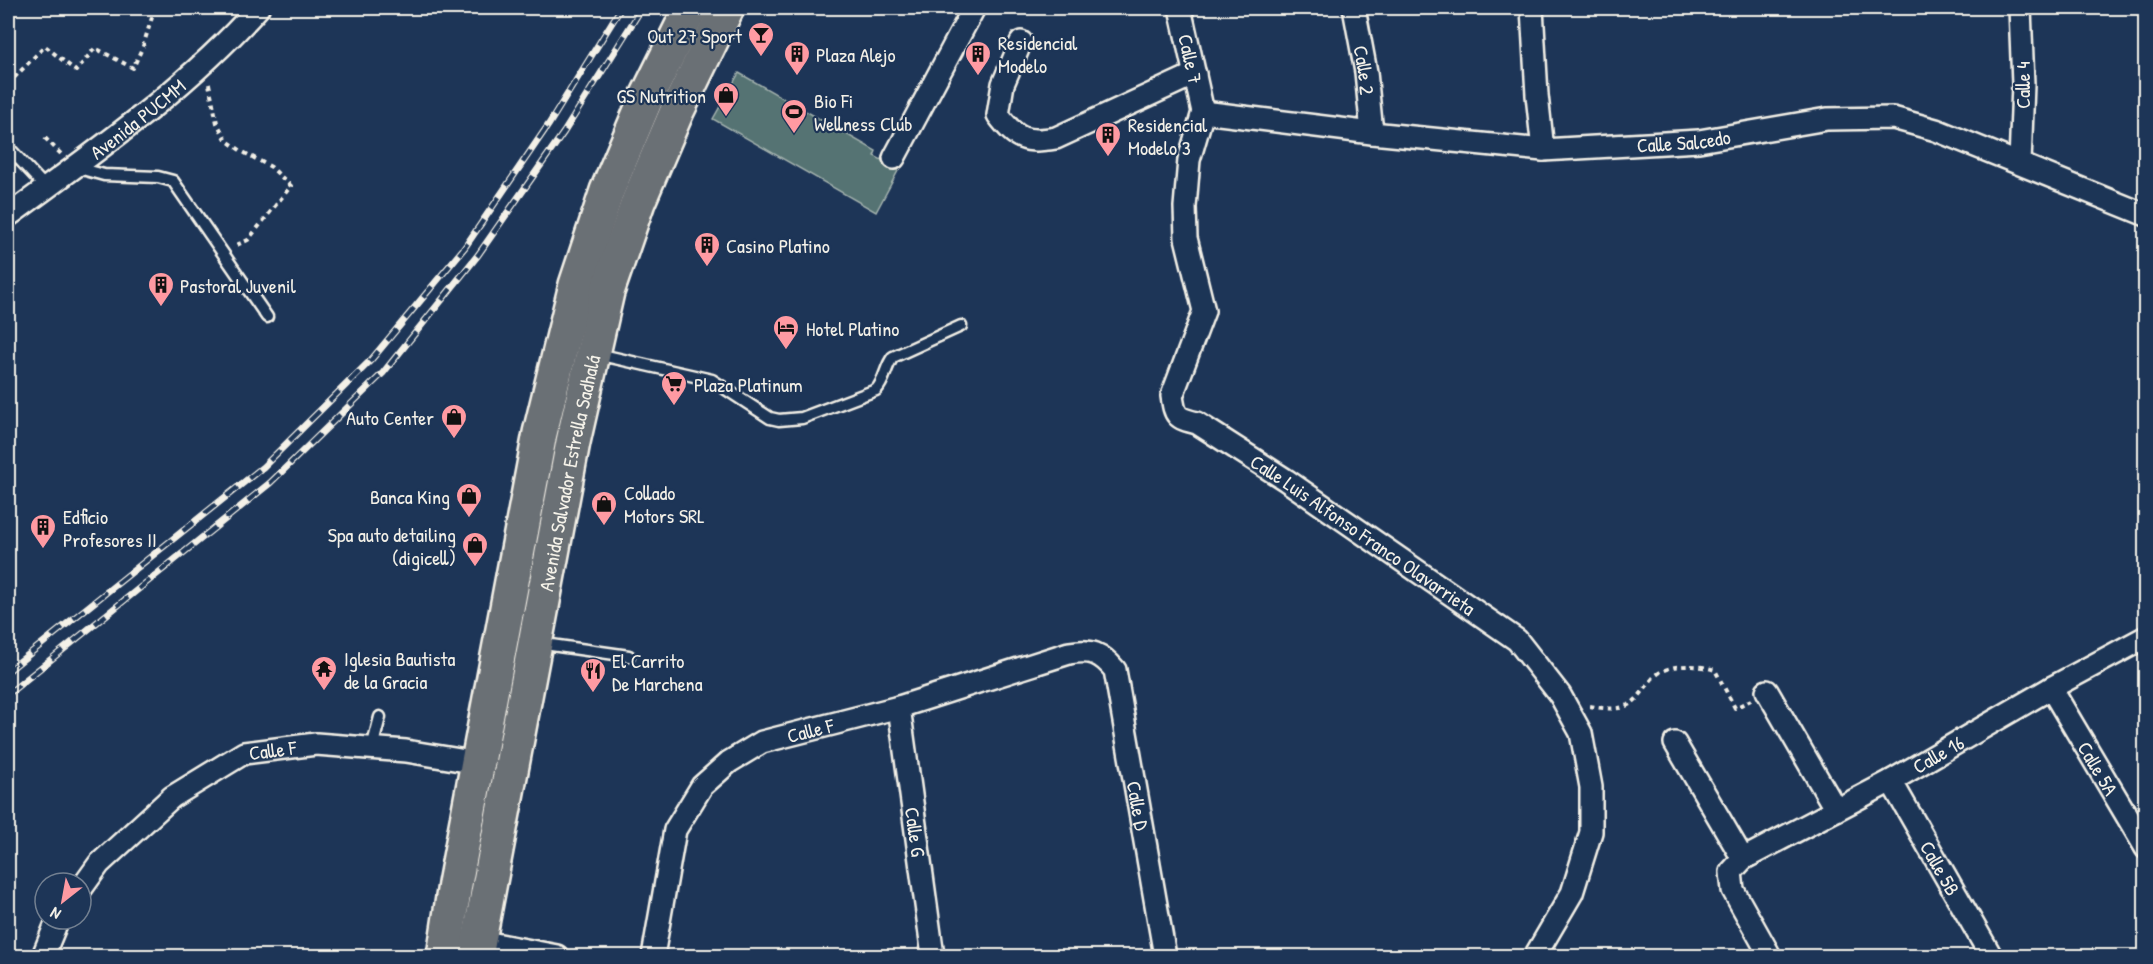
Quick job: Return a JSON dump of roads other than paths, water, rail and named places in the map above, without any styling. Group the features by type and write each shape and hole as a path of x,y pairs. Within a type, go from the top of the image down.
{"main road":[{"name":"Avenida Salvador Estrella Sadhalá","path":"444,957 540,434 576,285 607,190 645,100 691,8"},
{"name":"Avenida Salvador Estrella Sadhalá","path":"477,949 573,442 607,292 638,202 677,111 727,8"}],"street":[{"name":"Avenida PUCMM","path":"8,216 145,113 206,60 258,8"},
{"path":"894,158 974,8"},
{"name":"Calle 7","path":"1180,8 1203,112"},
{"name":"Calle 2","path":"1354,8 1366,72 1372,133"},
{"path":"1532,8 1543,150"},
{"name":"Calle 4","path":"2020,8 2023,84 2020,163"},
{"path":"1021,42 1003,84 998,115 1012,133 1033,141 1056,138 1195,74"},
{"name":"Calle Salcedo","path":"1203,112 1372,133 1543,150 1699,141 1827,119 1893,118 1936,130 2145,215"},
{"name":"Calle Luis Alfonso Franco Olavarrieta","path":"1203,112 1189,160 1185,207 1186,238 1204,311 1172,396 1175,413 1182,420 1197,423 1286,480 1517,640 1560,695 1581,734 1591,788 1591,832 1572,893 1535,957"},
{"name":"Calle 16","path":"1737,866 2145,637"},
{"name":"Calle F","path":"653,957 675,830 702,786 729,762 762,742 899,707 1069,653 1084,650 1104,657"},
{"name":"Calle D","path":"1104,657 1115,670 1165,957"},
{"name":"Calle 5A","path":"2051,688 2145,848"},
{"path":"1767,691 1836,810"},
{"name":"Calle G","path":"899,707 933,957"},
{"path":"1675,743 1737,866 1733,891 1770,957"},
{"name":"Calle F","path":"93,872 99,864 172,796 244,753 315,744 406,751 478,763"},
{"name":"Calle 5B","path":"1891,781 1991,957"},
{"path":"43,957 53,931"},
{"path":"477,949 557,957"}],"lane":[{"path":"9,148 46,188"},
{"path":"75,167 104,175 158,177 173,181 267,316"},
{"path":"594,353 712,380 770,418 788,421 802,418 876,390 893,357 961,326"},
{"path":"535,642 629,656"},
{"path":"372,748 380,717"}],"railway":[{"path":"8,671 263,467 371,360 465,247 549,124 621,8"},
{"path":"8,694 270,483 383,373 478,255 564,132 642,8"}],"place":[{"name":"Out 27 Sport","path":"761,58"},
{"name":"Plaza Alejo","path":"797,77"},
{"name":"Residencial Modelo","path":"978,77"},
{"name":"GS Nutrition","path":"726,118"},
{"name":"Bio Fi Wellness Club","path":"794,135"},
{"name":"Residencial Modelo 3","path":"1108,158"},
{"name":"Casino Platino","path":"707,268"},
{"name":"Pastoral Juvenil","path":"161,308"},
{"name":"Hotel Platino","path":"786,351"},
{"name":"Plaza Platinum","path":"674,407"},
{"name":"Auto Center","path":"454,440"},
{"name":"Banca King","path":"469,519"},
{"name":"Collado Motors SRL","path":"604,527"},
{"name":"Edficio Profesores II","path":"43,550"},
{"name":"Spa auto detailing (digicell)","path":"475,568"},
{"name":"Iglesia Bautista de la Gracia","path":"324,692"},
{"name":"El Carrito De Marchena","path":"593,694"}]}
